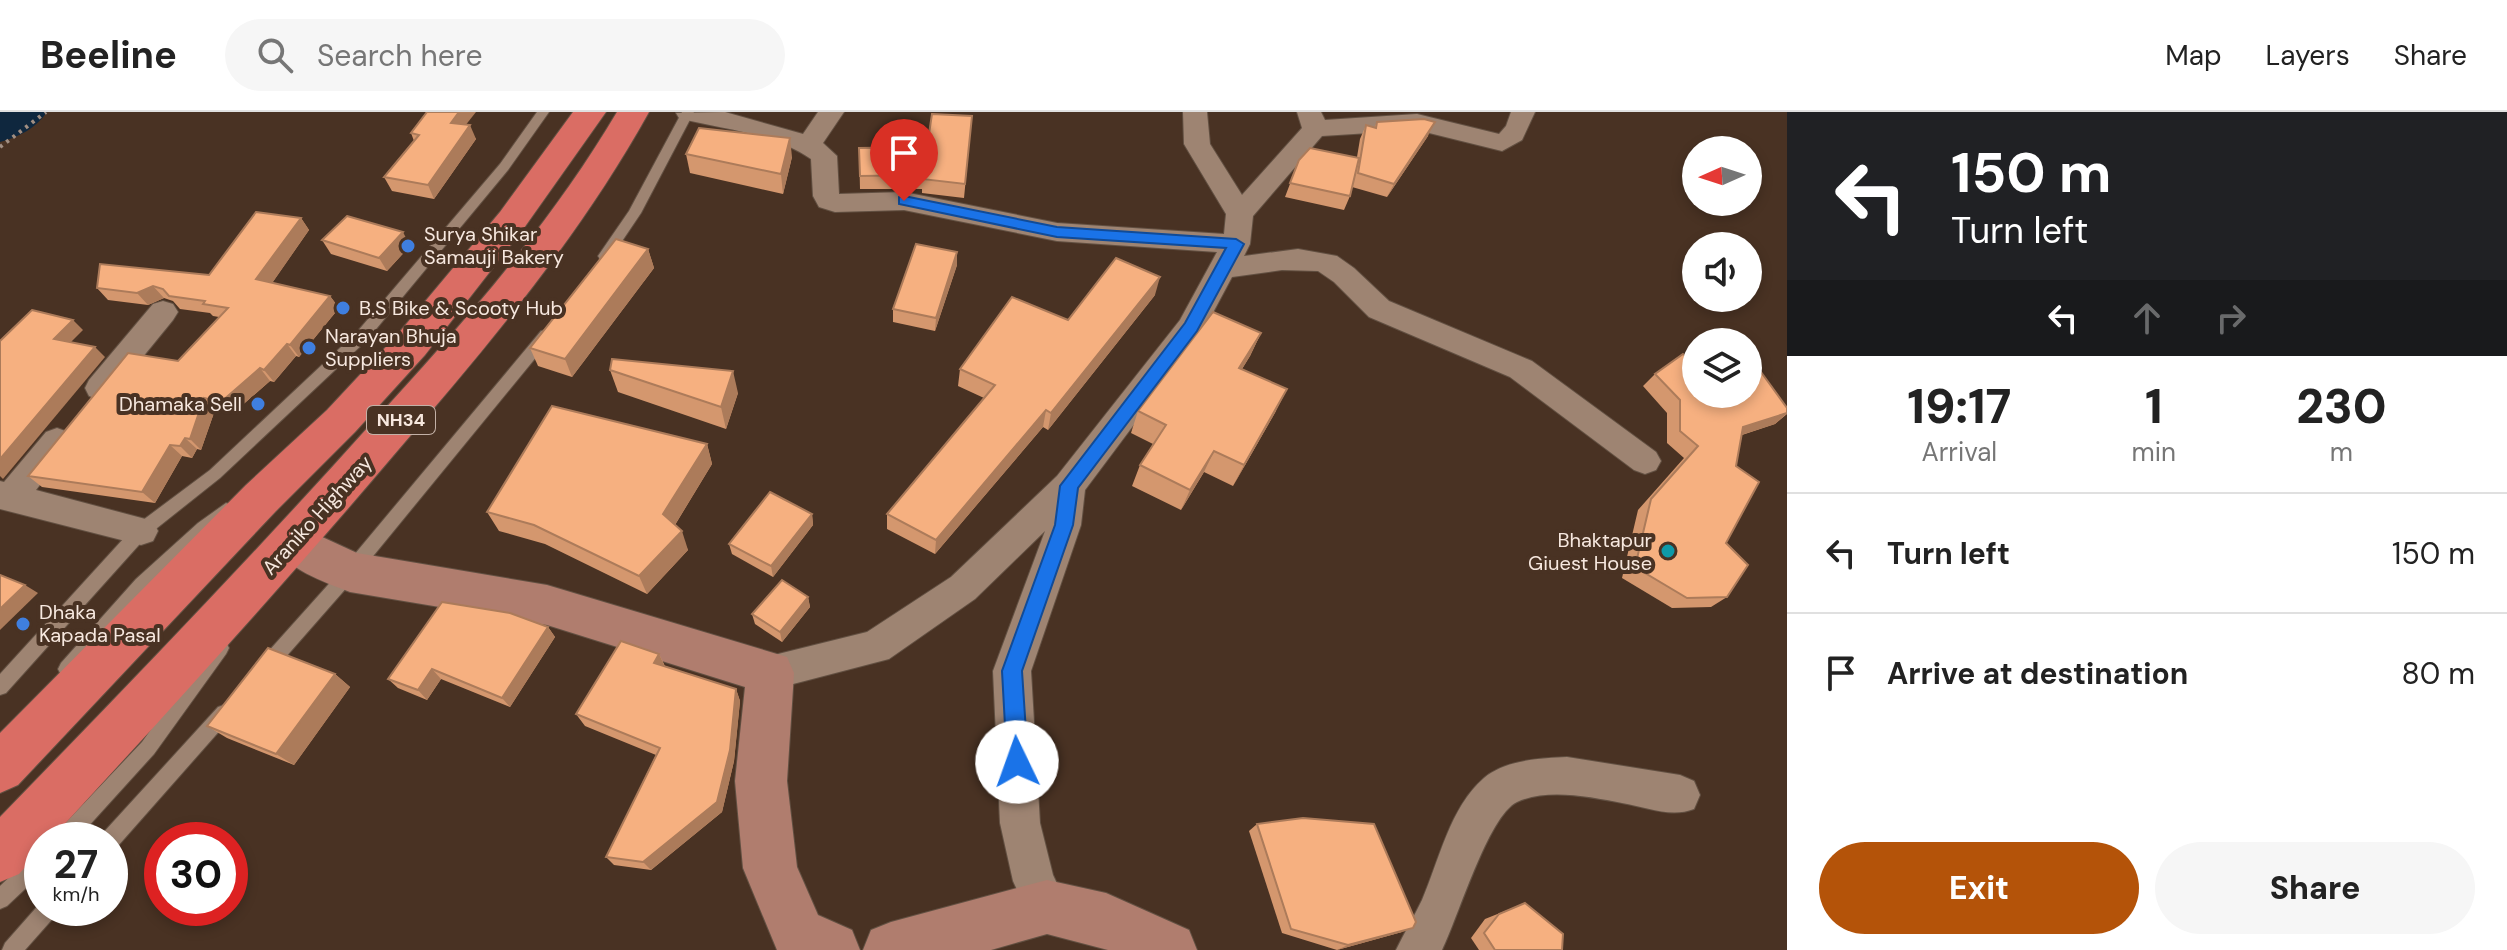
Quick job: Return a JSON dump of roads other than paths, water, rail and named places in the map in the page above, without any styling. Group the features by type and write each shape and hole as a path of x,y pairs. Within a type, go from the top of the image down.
{"highway":[{"name":"NH34","path":"0,768 250,510 341,421 411,345 467,278 559,158 590,112"},
{"name":"Araniko Highway","path":"0,855 282,556 451,362 578,197 633,112"}],"street":[{"path":"688,112 730,119 810,144 824,156 826,196 828,201 835,203 904,201 1057,232 1233,242 1330,265 1342,272 1362,297 1379,309 1521,369 1645,461"},
{"path":"810,144 832,112"},
{"path":"1195,112 1197,144 1233,242"},
{"path":"282,556 350,572 547,605 770,673 876,647 963,588 1069,486 1191,327 1233,242 1312,120 1417,122 1502,143 1508,141 1523,112"},
{"path":"141,531 6,496 77,417 163,312"},
{"path":"1047,907 1034,881 1020,823 1012,671 1064,525 1069,486"},
{"path":"770,673 761,781 770,868 798,935 832,950"},
{"path":"1418,950 1430,933 1477,821 1501,788 1543,777 1601,779 1680,795"},
{"path":"891,950 1047,907 1106,920 1172,948"}],"lane":[{"path":"0,687 141,531 215,474 362,336 446,239 543,112"},
{"path":"594,271 635,213 688,112"},
{"path":"256,677 350,572 559,319"},
{"path":"0,755 131,594 186,540 341,421"},
{"path":"80,822 148,748 208,668 282,556"},
{"path":"126,822 235,700"},
{"path":"0,899 24,877"},
{"path":"12,950 33,926"}],"waterway":[{"path":"0,128 25,112"}],"place":[{"name":"Surya Shikar Samauji Bakery","path":"408,246"},
{"name":"B.S Bike & Scooty Hub","path":"343,308"},
{"name":"Narayan Bhuja Suppliers","path":"309,348"},
{"name":"Dhamaka Sell","path":"258,404"},
{"name":"Bhaktapur Giuest House","path":"1668,551"},
{"name":"Dhaka Kapada Pasal","path":"23,624"}]}
